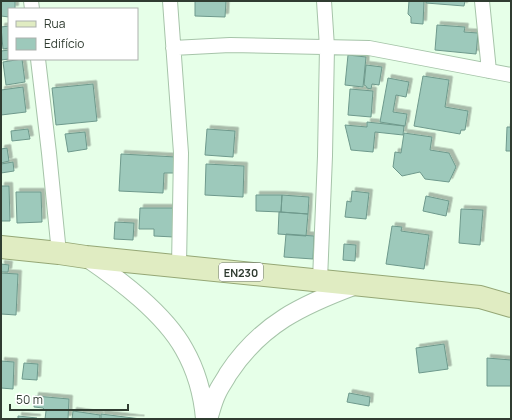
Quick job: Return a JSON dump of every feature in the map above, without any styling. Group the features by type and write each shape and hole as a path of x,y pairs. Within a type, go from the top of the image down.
{"main road":[{"name":"EN230","path":"1,247 480,297 511,295"},
{"name":"EN230","path":"480,297 511,306"}],"street":[{"path":"170,1 181,153 179,266"},
{"path":"320,280 325,156 327,47 324,1"},
{"path":"482,1 489,71"},
{"path":"173,48 230,45 369,48 511,75"},
{"path":"38,60 59,253"},
{"path":"86,257 105,269 128,288 155,312 170,329 184,349 197,379 204,406 205,419"},
{"path":"208,419 217,393 235,365 254,342 276,323 293,312 312,302 358,284"}],"building":[{"path":"1,1 15,1 15,8 8,8 8,17 1,16"},
{"path":"195,1 226,1 225,17 195,16"},
{"path":"409,1 424,1 423,24 411,23 411,17 408,14"},
{"path":"426,1 465,1 464,6 426,3"},
{"path":"437,25 465,27 464,32 478,33 476,54 435,50"},
{"path":"8,26 8,48 3,49 1,27"},
{"path":"8,50 8,59 1,60 1,51"},
{"path":"348,55 366,57 363,87 345,85"},
{"path":"22,60 25,82 6,85 3,62"},
{"path":"366,65 382,67 379,85 372,84 371,89 364,85"},
{"path":"423,76 449,80 445,107 468,111 465,130 461,130 460,134 414,126"},
{"path":"388,78 409,82 406,97 396,95 393,112 407,114 405,126 380,122"},
{"path":"93,84 97,121 56,125 52,88"},
{"path":"23,87 26,112 1,115 1,90"},
{"path":"350,89 373,91 371,117 348,115"},
{"path":"367,122 404,126 403,135 375,132 373,152 351,150 345,125 367,127"},
{"path":"507,127 511,127 511,151 506,151"},
{"path":"28,129 30,139 12,141 11,131"},
{"path":"207,129 235,131 233,157 205,155"},
{"path":"85,132 87,149 68,152 65,134"},
{"path":"404,133 432,137 430,150 449,153 456,167 449,182 425,179 420,172 402,176 393,167 395,152 401,153"},
{"path":"7,148 9,161 1,163 1,149"},
{"path":"121,154 176,157 176,173 164,173 163,193 119,191"},
{"path":"13,162 14,171 1,173 1,164"},
{"path":"206,164 244,166 243,197 205,195"},
{"path":"1,186 9,186 10,221 1,221"},
{"path":"352,191 369,193 366,219 345,217 347,201 351,202"},
{"path":"16,192 41,192 42,222 17,223"},
{"path":"256,195 282,195 281,212 256,211"},
{"path":"282,195 309,197 308,214 281,212"},
{"path":"426,196 449,201 446,216 423,211"},
{"path":"140,208 174,208 174,237 154,236 154,229 139,229"},
{"path":"461,209 483,210 480,245 459,243"},
{"path":"279,212 308,214 306,236 278,234"},
{"path":"115,222 134,223 133,240 114,239"},
{"path":"392,226 402,227 401,231 429,235 424,269 386,264"},
{"path":"286,234 314,236 313,259 284,257"},
{"path":"344,244 356,245 355,261 343,260"},
{"path":"1,264 9,265 8,272 1,272"},
{"path":"1,273 18,274 16,315 1,314"},
{"path":"444,344 448,369 419,373 416,348"},
{"path":"487,358 511,360 511,386 487,386"},
{"path":"1,361 14,362 13,389 1,388"},
{"path":"24,363 38,364 37,380 22,379"},
{"path":"349,393 370,397 369,406 347,402"},
{"path":"35,396 69,399 68,419 45,419 46,411 43,408 34,407"},
{"path":"73,411 100,415 100,419 72,419"},
{"path":"101,414 141,419 101,419"},
{"path":"18,416 37,418 37,419 18,419"}]}
